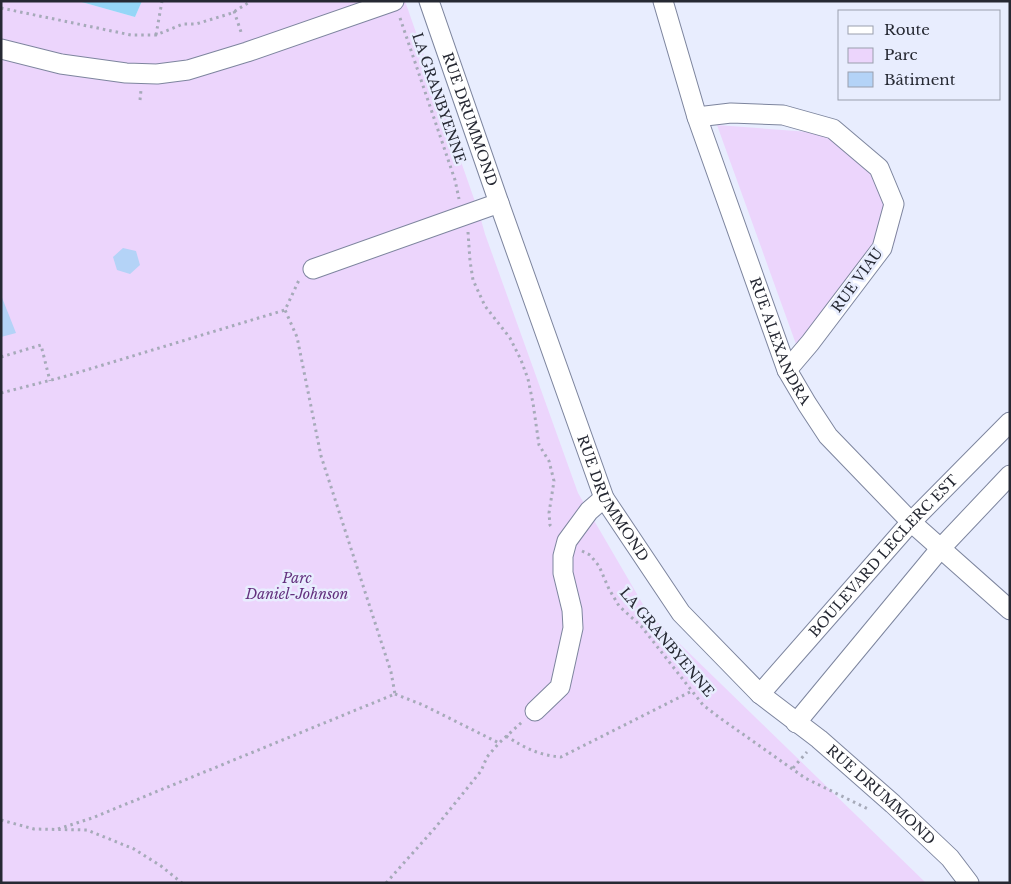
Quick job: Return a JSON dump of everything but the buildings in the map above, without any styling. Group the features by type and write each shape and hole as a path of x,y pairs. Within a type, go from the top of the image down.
{"street":[{"name":"RUE DRUMMOND","path":"429,1 604,498 681,613 760,694 819,739 893,804 950,858 969,883"},
{"name":"RUE ALEXANDRA","path":"663,1 697,117 787,370 828,436 911,522 1010,610"},
{"path":"1,49 61,64 126,73 157,74 188,70 396,5"},
{"name":"RUE VIAU","path":"697,117 731,112 783,115 833,128 879,168 894,204 882,248 810,343 787,370"},
{"path":"313,269 499,203"},
{"name":"BOULEVARD LECLERC EST","path":"760,694 911,522 1010,422"},
{"path":"796,723 940,549 1010,476"},
{"path":"535,711 560,687 574,628 572,610 563,572 563,556 567,541 589,511 604,498"}],"path":[{"path":"156,35 162,1"},
{"path":"1,8 132,36 156,35 183,24 196,24 234,11 251,1"},
{"name":"LA GRANBYENNE","path":"396,5 455,180 459,202"},
{"path":"234,11 239,28"},
{"path":"468,225 473,280 485,306 510,338 528,379 539,445 550,461 554,481 549,513 550,525 557,534"},
{"path":"1,393 285,310 301,277 313,269"},
{"path":"285,310 297,337 321,456 391,672 395,694"},
{"path":"1,356 42,346 50,380"},
{"name":"LA GRANBYENNE","path":"575,547 590,555 599,566 619,606 641,626 704,705 816,784 864,806 870,811"},
{"path":"386,883 481,772 487,757 506,736 527,749 545,756 561,756 692,691"},
{"path":"58,829 92,818 395,694 423,705 478,734 499,742"},
{"path":"794,768 811,748"},
{"path":"1,820 34,829 87,830 134,849 161,866 182,883"}],"green space":[{"name":"Parc Daniel-Johnson","path":"1,1 78,1 135,17 142,1 405,1 485,234 578,493 648,613 926,883 1,883"},
{"path":"717,125 823,133 871,160 903,208 895,242 856,298 801,358"}],"water":[{"path":"78,1 142,1 135,17"}]}
